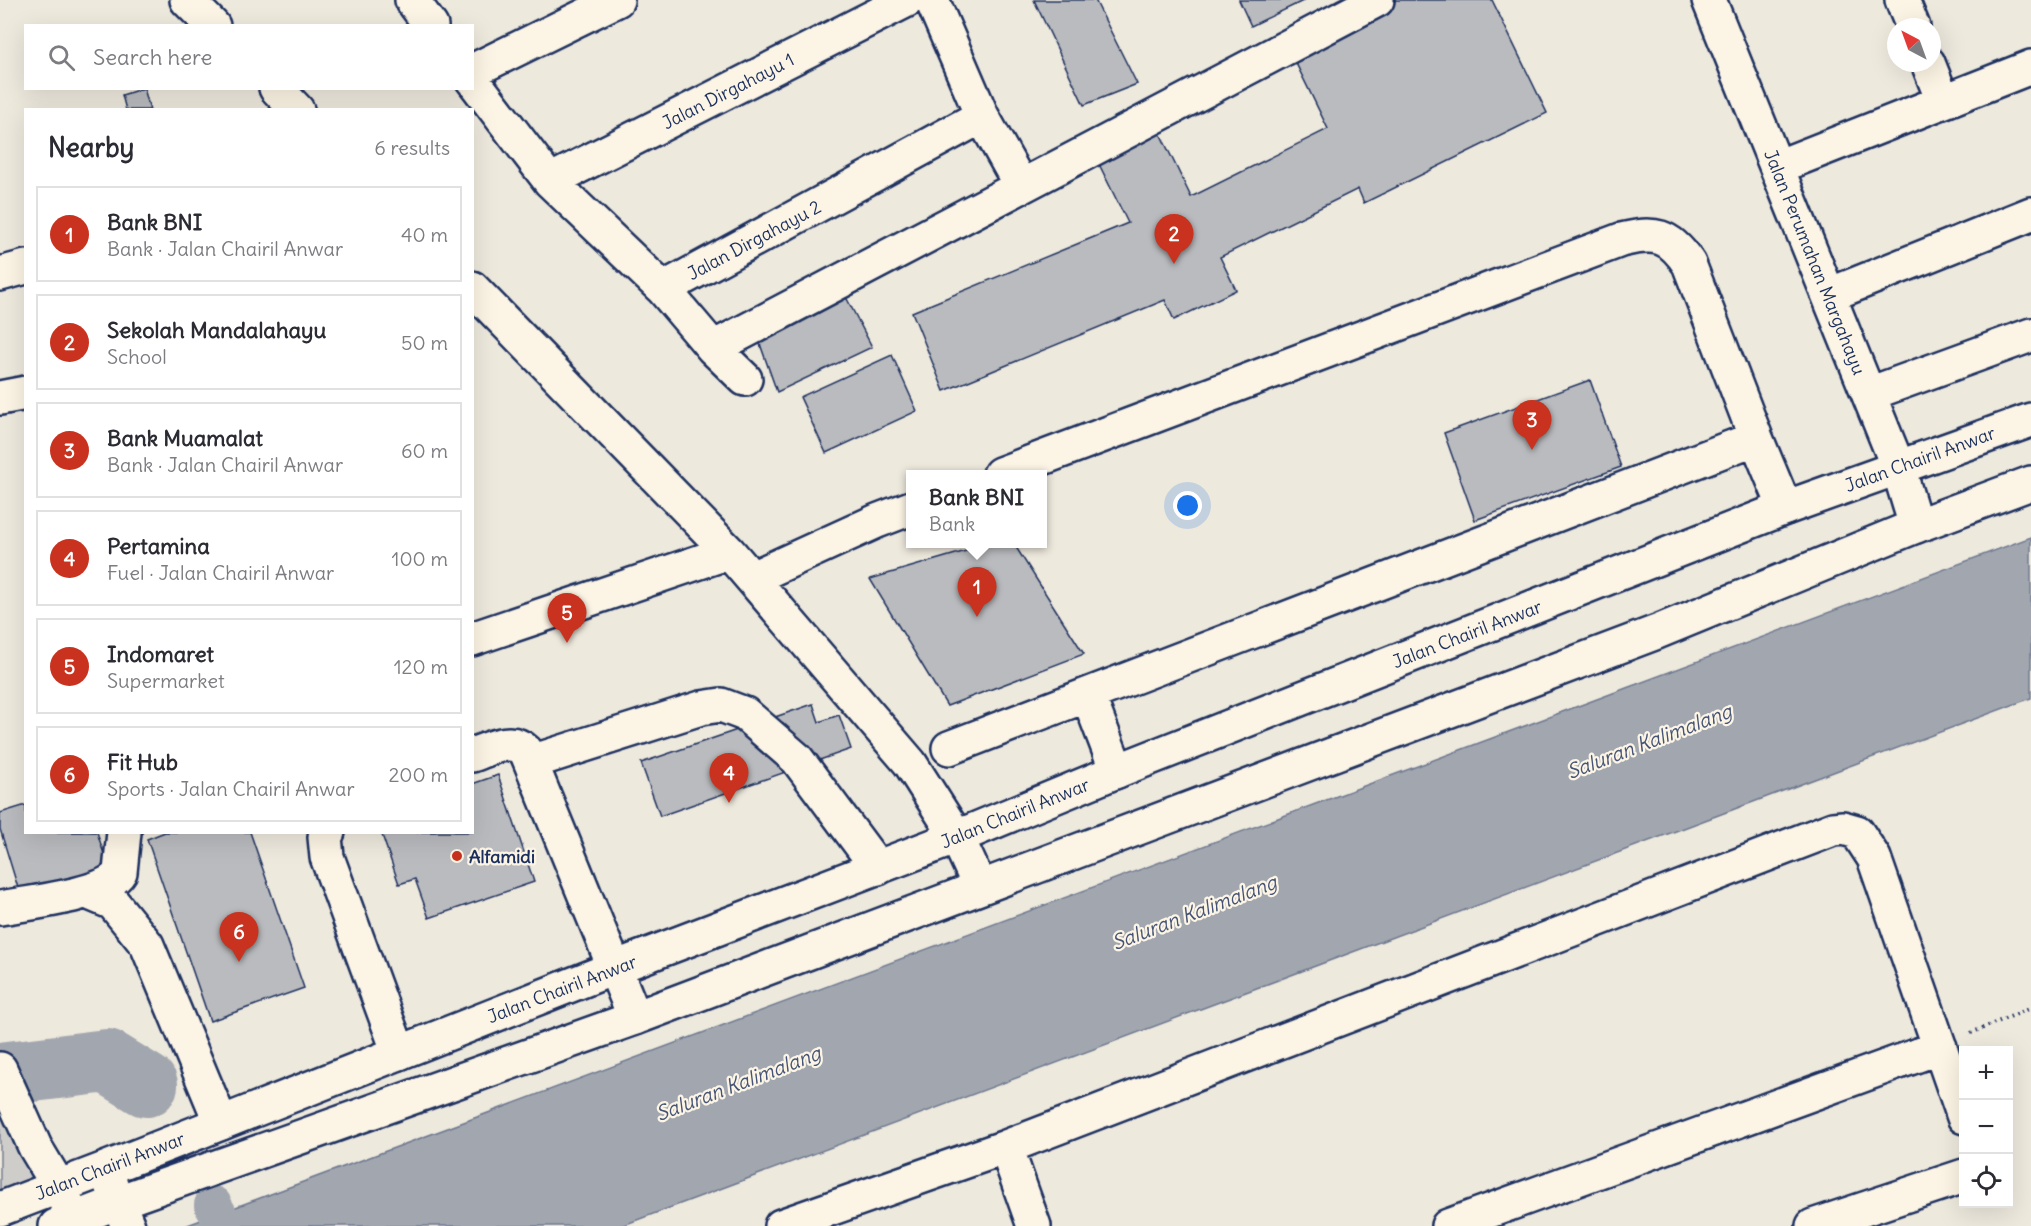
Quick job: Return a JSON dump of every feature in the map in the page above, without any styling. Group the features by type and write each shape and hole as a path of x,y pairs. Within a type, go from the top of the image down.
{"street":[{"path":"187,0 211,24"},
{"path":"412,0 430,24"},
{"path":"474,70 617,0"},
{"name":"Jalan Dirgahayu 1","path":"550,181 907,0"},
{"path":"932,0 982,116 1021,186"},
{"path":"713,348 1377,0"},
{"name":"Jalan Perumahan Margahayu","path":"1709,0 1898,467 1916,526"},
{"path":"1902,0 1909,18"},
{"path":"1778,167 2031,67"},
{"path":"1932,72 1943,101"},
{"path":"474,82 550,181 663,289 713,348 745,379"},
{"path":"278,90 295,108"},
{"name":"Jalan Dirgahayu 2","path":"663,289 982,116"},
{"path":"1829,295 2031,214"},
{"path":"1011,470 1621,240 1644,234 1661,237 1679,248 1689,264 1755,438 1785,508"},
{"path":"0,274 24,268"},
{"path":"474,290 729,552 910,763 957,837 980,887"},
{"path":"1869,394 2031,335"},
{"path":"0,398 24,393"},
{"name":"Jalan Chairil Anwar","path":"0,1209 614,968 957,837 1117,771 1785,508 2031,420"},
{"path":"949,748 1755,438"},
{"name":"Jalan Chairil Anwar","path":"69,1224 123,1214 1656,632 1916,526 2031,483"},
{"path":"752,578 906,510"},
{"path":"474,638 729,552"},
{"path":"1088,695 1117,771"},
{"path":"531,762 701,708 721,705 746,714 797,759 878,868"},
{"path":"474,754 501,744 515,744 526,751 635,1018"},
{"path":"781,1226 1006,1147 1833,828 1857,832 1874,858 1959,1102"},
{"path":"0,908 100,888 120,872 124,834"},
{"path":"327,834 325,837 327,857 399,1053"},
{"path":"87,892 113,903 147,945 221,1123"},
{"path":"1448,1226 1940,1047"},
{"path":"0,1069 35,1147 59,1187 69,1224"},
{"path":"1006,1147 1035,1226"},
{"path":"105,1169 123,1214"},
{"path":"1813,1226 1959,1178"}],"path":[{"path":"1940,1047 2031,1008"}],"shaded area":[{"path":"0,1067 59,1187 0,1209"}],"water":[{"name":"Saluran Kalimalang","path":"2031,537 2031,698 621,1226 185,1226"}],"building":[{"path":"1034,0 1095,0 1137,84 1084,105"},
{"path":"1239,0 1305,0 1251,26"},
{"path":"1395,0 1492,0 1547,113 1364,203 1358,189 1220,257 1236,290 1174,320 1165,300 944,391 912,312 1128,223 1096,158 1157,127 1191,197 1328,129 1290,51"},
{"path":"145,90 149,108 125,108 122,95"},
{"path":"846,297 872,347 777,392 759,341"},
{"path":"892,355 917,411 826,453 800,397"},
{"path":"1590,380 1621,467 1475,520 1444,433"},
{"path":"976,548 1017,548 1084,654 947,706 870,579"},
{"path":"813,704 819,722 839,715 851,749 660,816 641,763"},
{"name":"Alfamidi","path":"498,775 534,882 429,918 415,879 399,884 382,834 474,834 474,783"},
{"path":"24,806 24,834 98,834 110,873 22,901 0,829 0,813"},
{"path":"160,834 251,834 304,988 210,1021 147,839"}],"waterway":[{"path":"0,1074 107,1061 146,1085"},
{"path":"213,1205 218,1214"}],"place":[{"name":"Sekolah Mandalahayu","path":"1174,264"},
{"name":"Bank Muamalat","path":"1532,450"},
{"name":"Bank BNI","path":"977,617"},
{"name":"Indomaret","path":"567,643"},
{"name":"Pertamina","path":"729,803"},
{"name":"Alfamidi","path":"457,856"},
{"name":"Fit Hub","path":"239,962"}]}
